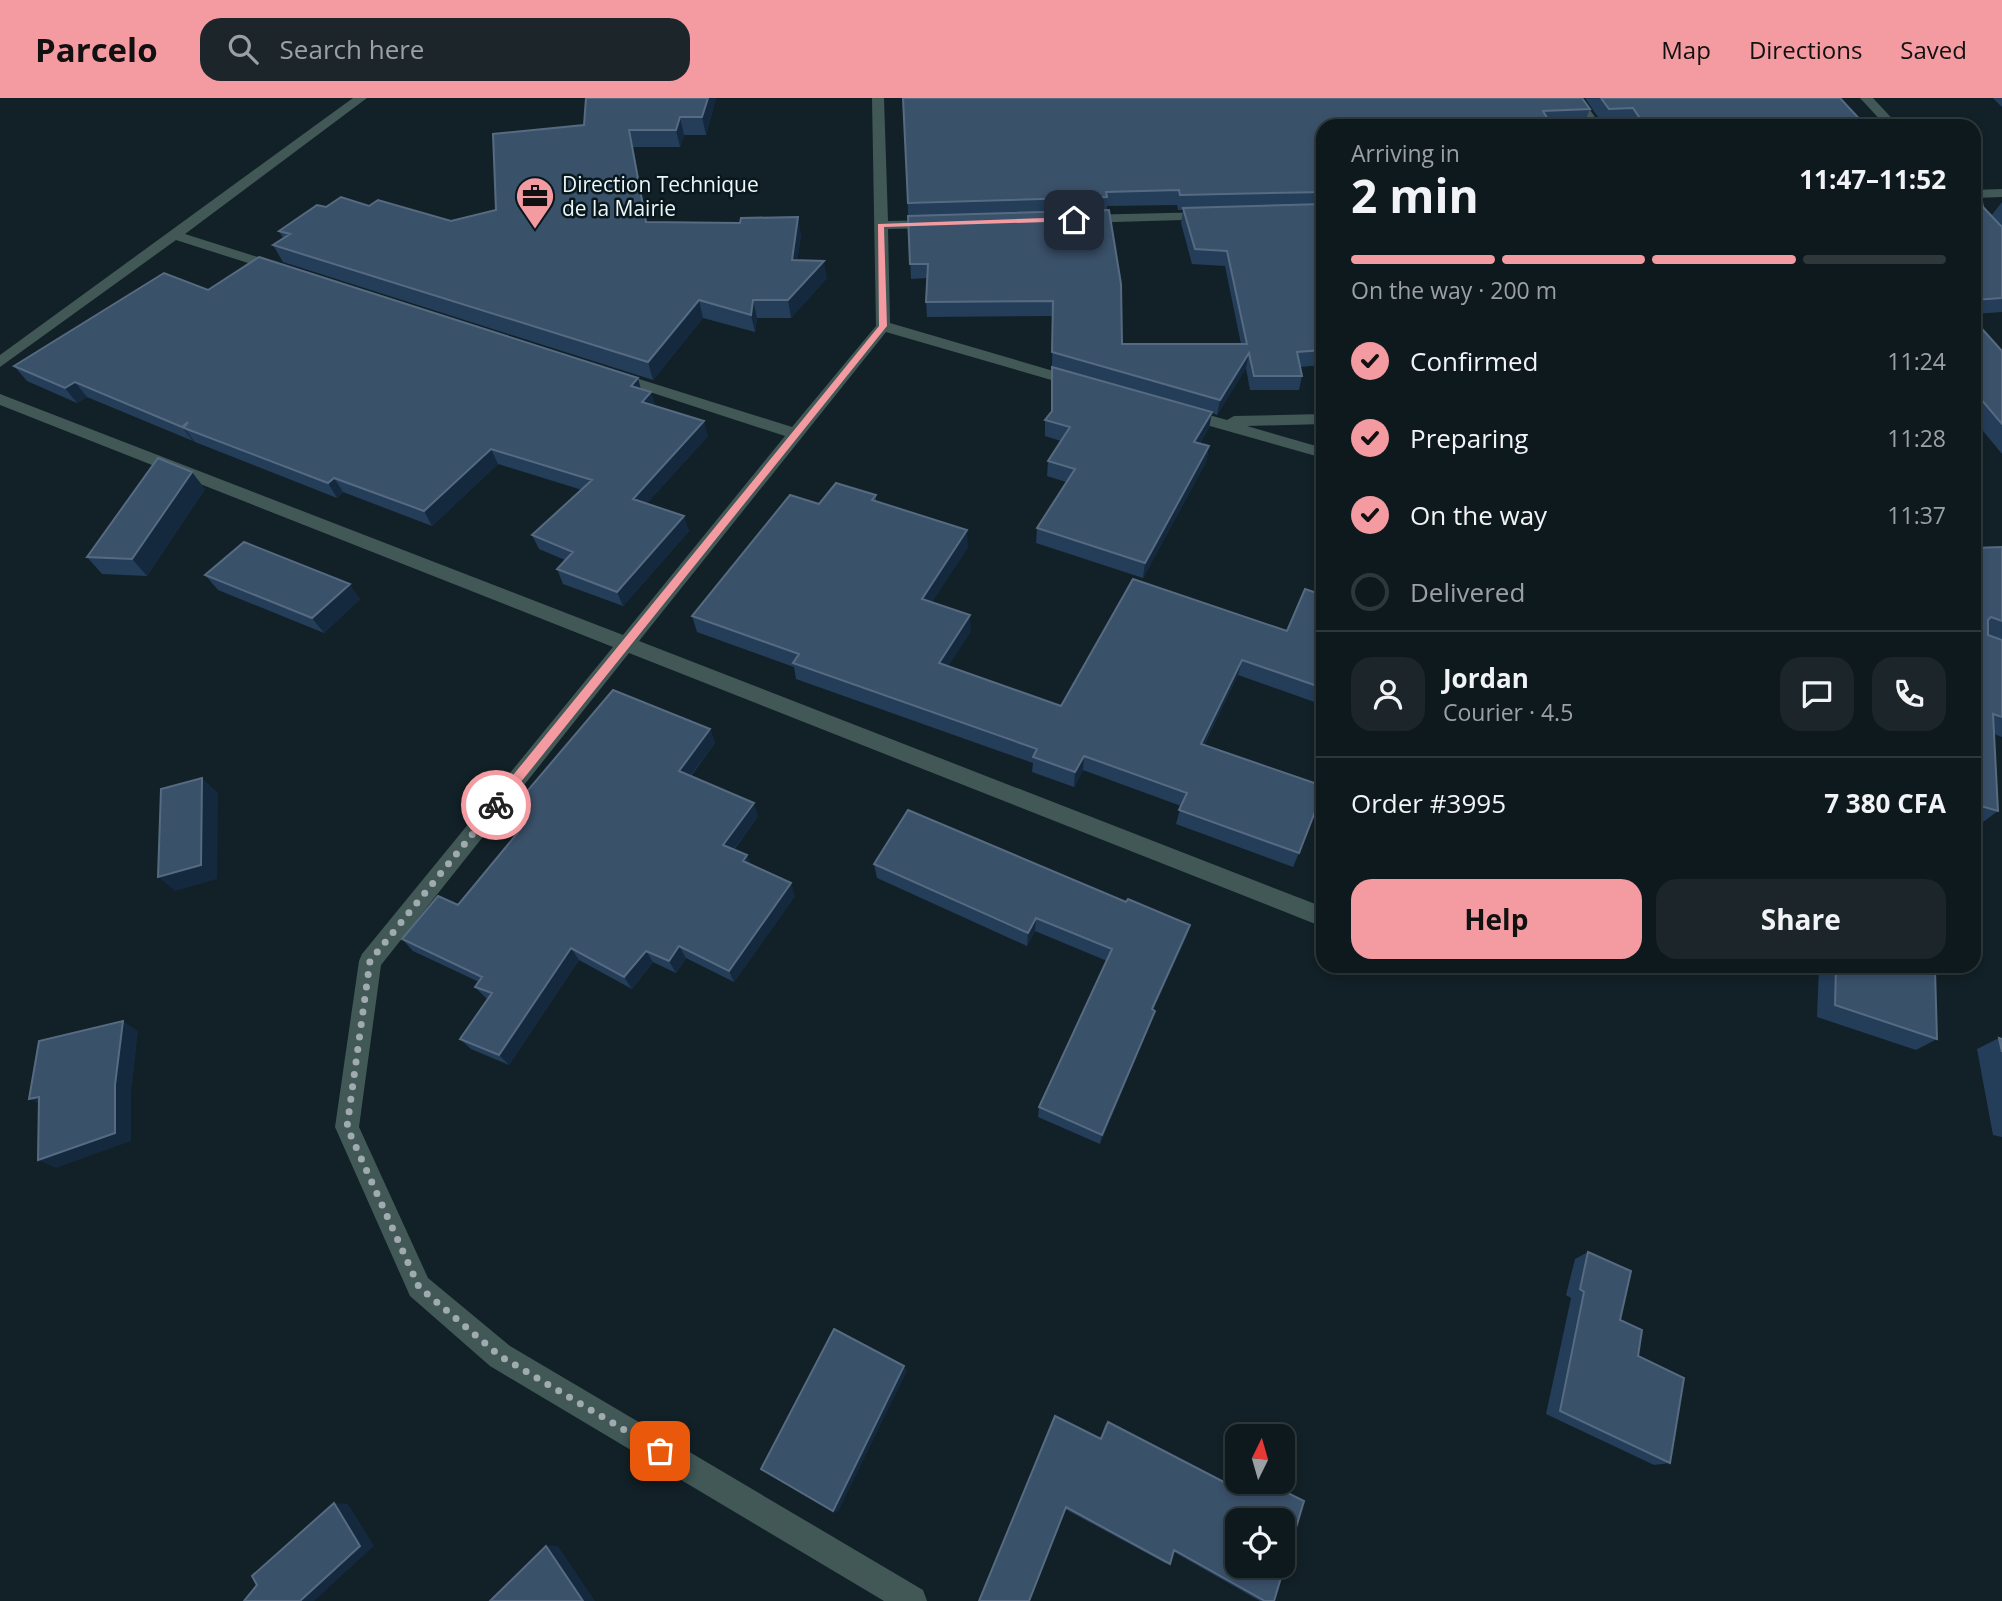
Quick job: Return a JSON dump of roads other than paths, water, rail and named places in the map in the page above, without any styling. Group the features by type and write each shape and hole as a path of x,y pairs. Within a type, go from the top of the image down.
{"street":[{"path":"0,362 361,98"},
{"path":"878,98 883,326 370,961 347,1127 419,1287 500,1356 912,1601"},
{"path":"1576,98 1590,119"},
{"path":"1867,98 1886,119"},
{"path":"1981,194 2002,193"},
{"path":"1074,220 1226,215"},
{"path":"881,225 950,223"},
{"path":"174,235 293,273"},
{"path":"883,326 1094,387"},
{"path":"598,370 796,434"},
{"path":"0,399 1316,914"},
{"path":"1174,410 1316,451"},
{"path":"1213,421 1316,419"}],"place":[{"name":"Direction Technique de la Mairie","path":"535,230"}]}
